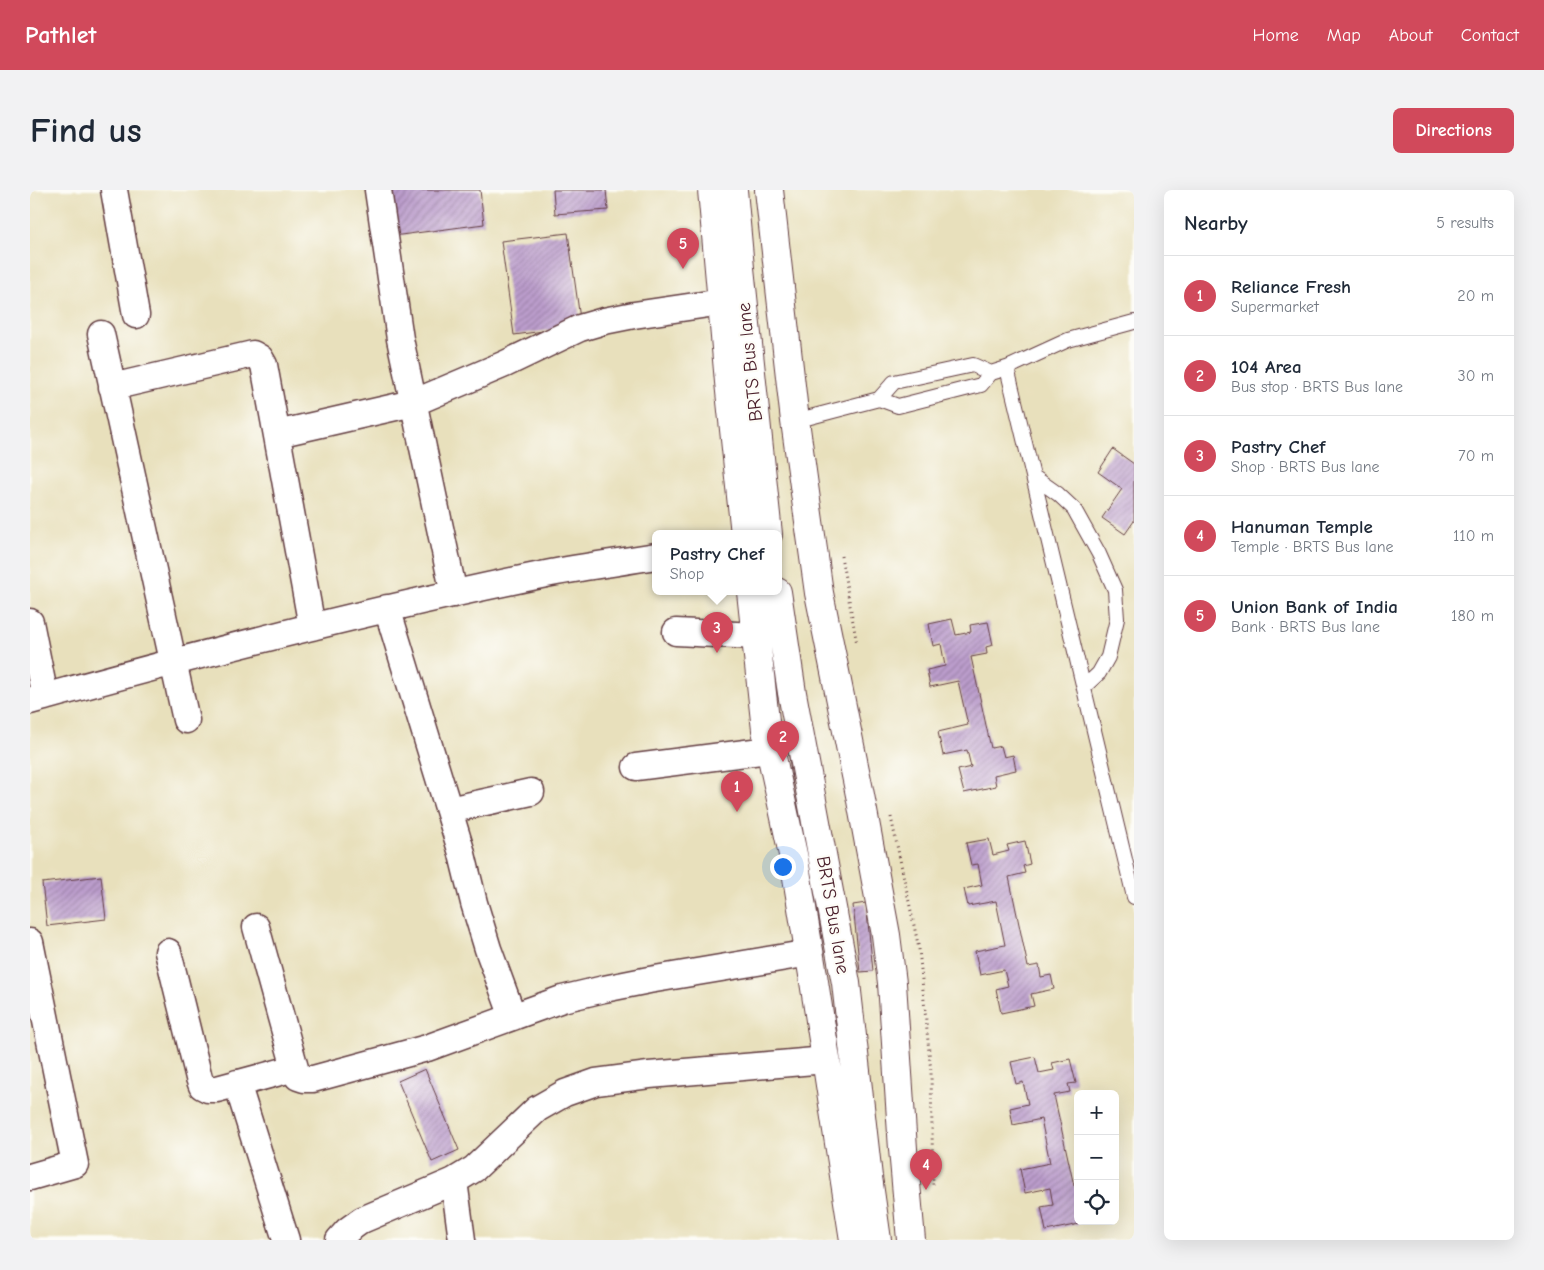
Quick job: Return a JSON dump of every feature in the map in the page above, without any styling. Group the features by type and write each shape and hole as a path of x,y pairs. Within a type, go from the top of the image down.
{"main road":[{"path":"712,190 745,530"},
{"name":"BRTS Bus lane","path":"733,190 768,530"},
{"path":"769,190 795,421 820,593 886,936 893,992 911,1240"},
{"path":"751,595 769,750 794,860 854,1240"},
{"name":"BRTS Bus lane","path":"777,595 792,693 846,983 876,1240"}],"street":[{"path":"114,190 136,315"},
{"path":"378,190 400,339 454,594"},
{"path":"276,434 413,403 588,326 604,321 722,302"},
{"path":"101,334 186,720"},
{"path":"112,387 253,354 260,358 264,366 312,627"},
{"path":"30,622 37,699 173,662 387,608 553,572 652,557"},
{"path":"387,608 461,850 488,949 513,1017"},
{"path":"676,632 756,636"},
{"path":"636,767 769,750"},
{"path":"449,810 531,792"},
{"path":"256,926 294,1068 298,1077 304,1079 313,1079 426,1048 562,999 649,980 810,953"},
{"path":"30,942 75,1164 30,1177"},
{"path":"168,952 202,1086 217,1089 294,1068"},
{"path":"339,1240 348,1230 362,1220 454,1181 474,1169 537,1109 565,1093 596,1082 649,1074 826,1060"},
{"path":"237,1083 286,1240"},
{"path":"454,1181 462,1240"}],"lane":[{"path":"879,399 898,406 981,385 990,373 1008,368 1068,340 1134,322"},
{"path":"795,421 879,399 894,382 973,365 990,373"},
{"path":"1008,368 1134,897"},
{"path":"1034,477 1058,494 1074,510 1099,554 1115,590 1117,619 1108,657 1098,673 1084,687"}],"building":[{"path":"386,190 480,190 484,224 393,236"},
{"path":"553,190 606,190 608,210 555,214"},
{"path":"568,233 581,326 514,335 501,241"},
{"path":"1113,449 1134,464 1134,521 1125,534 1102,518 1122,489 1098,472"},
{"path":"952,619 956,635 971,632 970,625 988,622 993,645 986,647 987,654 971,657 991,748 1001,746 1004,757 1013,755 1016,770 994,775 996,786 964,793 958,770 971,767 967,750 943,755 938,732 968,725 958,681 930,687 927,670 945,666 941,644 933,646 929,624"},
{"path":"785,727 794,794 781,796 772,729"},
{"path":"989,839 993,855 1009,851 1007,845 1025,841 1030,864 1023,866 1025,873 1009,877 1028,967 1039,965 1041,977 1051,975 1054,989 1031,994 1034,1006 1001,1013 996,989 1008,986 1004,970 980,975 975,951 1005,945 996,901 968,906 964,889 982,885 978,864 971,865 966,843"},
{"path":"101,876 106,919 47,926 42,883"},
{"path":"866,903 873,971 860,972 853,905"},
{"path":"1035,1057 1039,1073 1054,1070 1052,1063 1070,1059 1076,1083 1068,1084 1070,1092 1054,1095 1074,1186 1074,1225 1046,1231 1041,1207 1053,1205 1050,1188 1025,1193 1020,1169 1050,1163 1041,1119 1013,1125 1010,1108 1028,1104 1023,1082 1016,1084 1011,1062"},
{"path":"425,1069 459,1150 432,1162 398,1081"}],"place":[{"name":"Union Bank of India","path":"683,269"},
{"name":"Pastry Chef","path":"717,653"},
{"name":"104 Area","path":"783,762"},
{"name":"Reliance Fresh","path":"737,812"},
{"name":"Hanuman Temple","path":"926,1190"}]}
